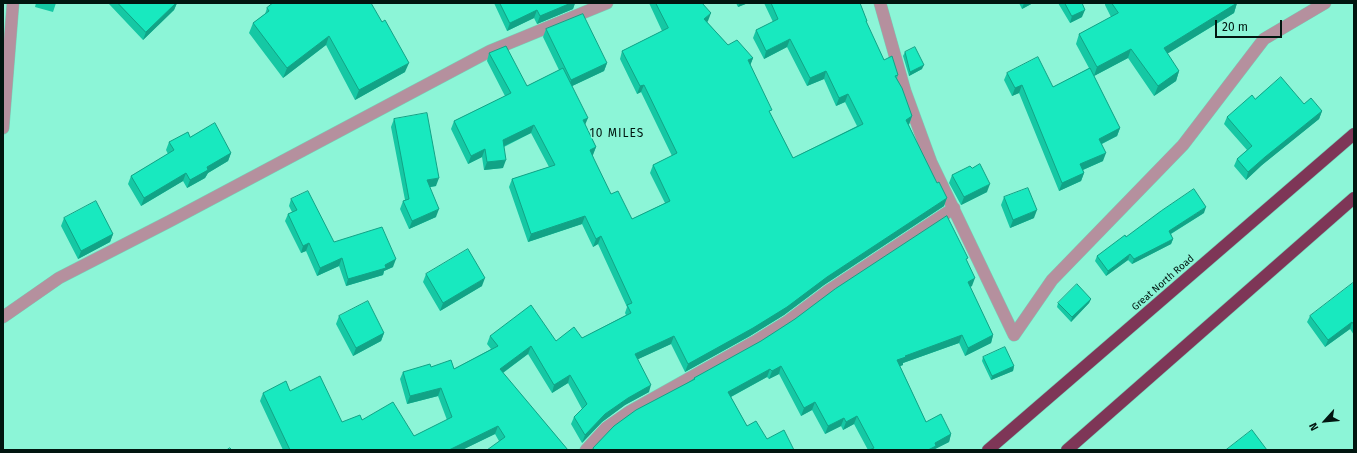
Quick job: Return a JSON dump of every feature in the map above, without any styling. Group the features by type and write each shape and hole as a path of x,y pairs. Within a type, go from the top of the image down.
{"highway":[{"name":"Great North Road","path":"988,450 1354,134"},
{"path":"1067,450 1354,198"}],"street":[{"path":"3,128 13,3"},
{"path":"3,317 59,278 170,221 490,51 607,3"},
{"path":"880,3 905,91 931,162 1014,335 1052,280 1183,145 1264,39 1326,3"},
{"path":"586,450 606,428 629,412 754,342 788,321 828,291 954,208"}],"building":[{"path":"118,3 176,3 146,32"},
{"path":"273,3 371,3 382,22 385,20 409,63 359,90 329,36 287,68 253,23 269,11 267,8"},
{"path":"500,3 571,3 540,16 537,10 510,23"},
{"path":"656,3 702,3 711,13 704,19 728,45 737,40 753,58 748,60 772,110 769,111 793,158 863,124 848,94 839,98 826,71 810,78 790,39 766,51 756,30 778,19 771,3 860,3 866,21 884,60 892,56 898,75 895,76 902,88 912,116 906,120 937,183 939,182 947,198 827,277 787,307 753,328 688,364 674,336 635,354 651,385 628,398 605,414 585,435 574,417 587,404 570,375 554,385 531,346 500,369 568,450 487,450 505,437 498,426 449,450 290,450 263,393 286,381 290,391 320,376 342,422 360,415 362,420 393,402 414,436 452,417 441,388 410,396 403,372 430,364 431,367 451,360 454,369 498,346 490,336 531,305 556,341 574,327 582,338 631,313 627,305 632,303 601,236 596,239 585,216 531,234 512,179 555,165 534,125 503,140 506,160 487,162 485,149 471,156 454,121 511,93 489,53 506,46 527,86 563,68 588,118 583,120 596,147 590,150 594,159 611,194 618,191 632,219 670,201 653,165 677,153 644,85 640,86 622,51 668,28"},
{"path":"1065,3 1082,3 1085,10 1072,16"},
{"path":"1112,3 1237,3 1164,48 1179,71 1158,86 1131,49 1097,67 1079,34 1118,13"},
{"path":"583,14 607,63 571,80 546,29"},
{"path":"915,47 924,65 910,72 905,52"},
{"path":"1038,57 1053,87 1090,68 1120,128 1099,139 1106,153 1080,164 1084,173 1062,183 1022,85 1015,88 1007,73"},
{"path":"1281,77 1304,104 1311,98 1322,111 1248,172 1237,159 1252,146 1227,117 1252,95 1255,99"},
{"path":"427,113 439,178 427,180 439,209 412,221 403,201 409,199 394,119"},
{"path":"215,123 231,153 207,167 208,170 190,180 186,173 144,198 131,176 174,150 169,142 188,132 190,137"},
{"path":"980,164 990,184 964,197 952,175 970,166 972,168"},
{"path":"1028,188 1037,210 1013,220 1004,197"},
{"path":"1194,189 1206,207 1169,231 1173,239 1134,259 1130,254 1108,271 1097,256 1125,235 1126,237"},
{"path":"308,191 334,242 382,227 396,259 385,265 386,268 348,279 342,258 320,268 309,243 303,246 288,214 297,210 291,199"},
{"path":"96,201 113,234 81,251 64,218"},
{"path":"947,216 968,258 966,259 975,278 968,282 993,335 968,348 962,335 897,360 926,422 941,414 951,434 935,443 936,446 928,450 869,450 874,448 857,416 846,422 844,418 828,426 815,402 804,408 781,366 772,371 770,369 728,392 747,426 756,421 767,439 784,430 794,450 594,450 593,448 614,426 636,410 695,379 694,378 761,341 795,319 835,289"},
{"path":"468,249 485,278 443,303 426,274"},
{"path":"1353,283 1354,325 1352,322 1328,340 1310,316"},
{"path":"1077,284 1091,299 1072,317 1058,303"},
{"path":"368,301 384,333 356,348 339,316"},
{"path":"1005,347 1014,366 992,376 983,357"},
{"path":"1252,430 1267,450 1226,450"}],"district":[{"name":"10 MILES","path":"617,134"}]}
